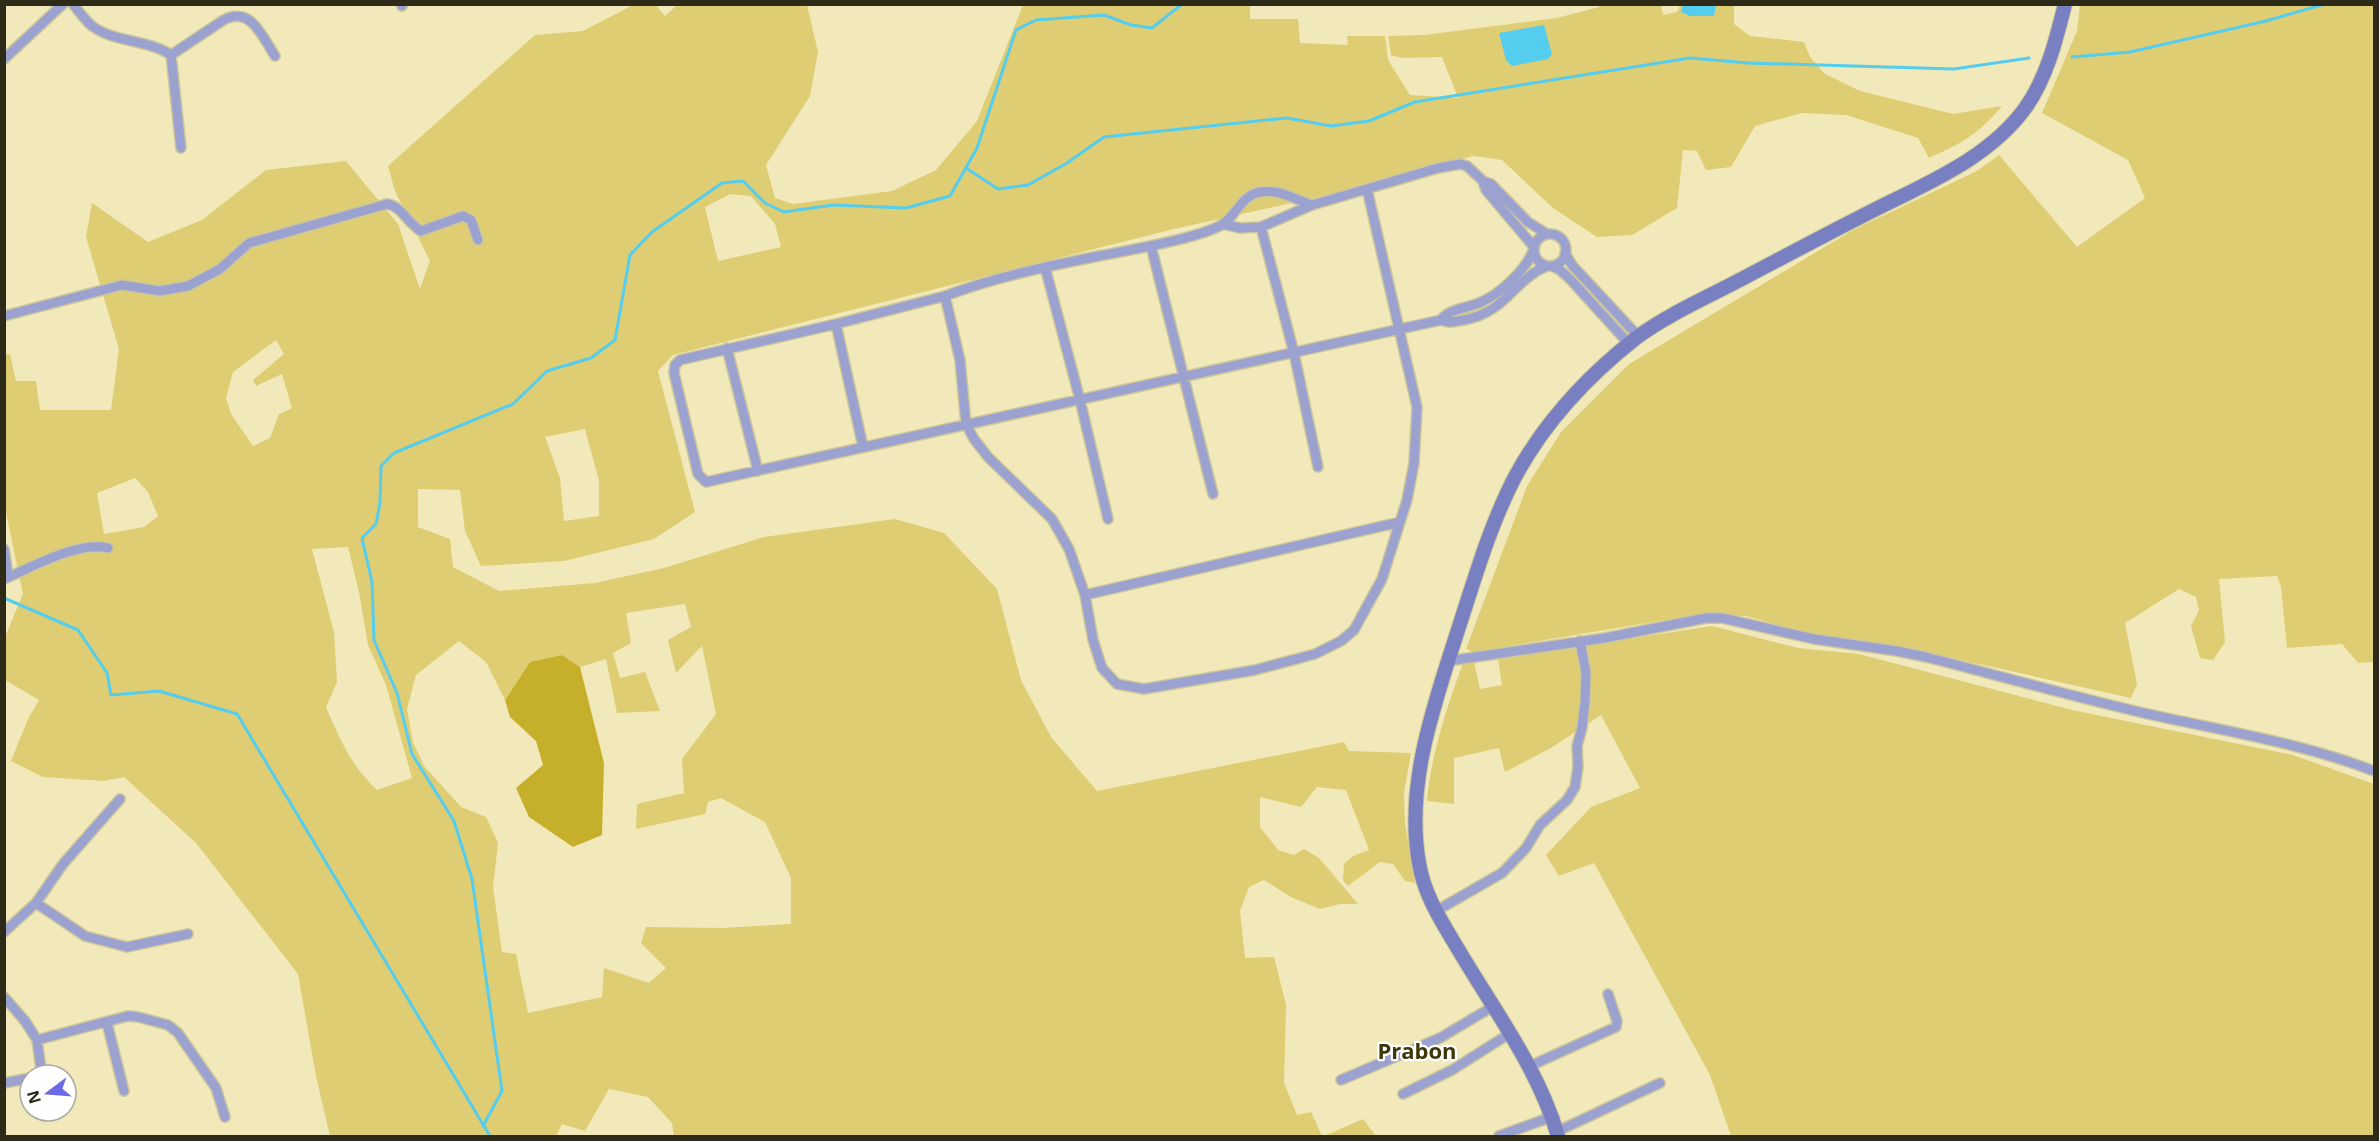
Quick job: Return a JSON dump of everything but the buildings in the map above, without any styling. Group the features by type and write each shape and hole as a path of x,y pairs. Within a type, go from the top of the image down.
{"street":[{"path":"4,59 63,4"},
{"path":"73,4 93,26 107,34 149,44 171,55"},
{"path":"1660,1083 1557,1134 1530,1066 1492,1007 1436,911 1419,868 1415,818 1428,734 1448,661 1487,545 1516,475 1552,421 1569,400 1634,340 1694,304 1837,228 1926,184 1966,161 2012,125 2038,87 2049,60 2065,4"},
{"path":"171,55 229,16 237,15 245,17 252,23 275,56"},
{"path":"171,55 181,148"},
{"path":"1223,224 1240,228 1261,226 1279,221 1312,205 1438,168 1460,164 1467,166 1483,181 1491,184 1528,222 1547,234 1561,239 1572,266 1634,340"},
{"path":"1483,181 1486,190 1526,235 1538,261 1560,270 1634,340"},
{"path":"945,296 960,360 966,424 988,457 1052,519 1069,549 1085,595 1093,640 1102,668 1117,684 1144,689 1255,670 1315,654 1341,641 1354,630 1382,579 1407,500 1414,463 1417,407 1367,189"},
{"path":"1312,205 1281,193 1257,192 1245,200 1223,224 1203,232 1151,246 1045,267 836,324 680,360 675,364 674,373 696,471 706,482 1441,320 1450,322 1483,315 1509,297 1534,273 1561,262 1565,253"},
{"path":"4,316 122,285 160,291 188,286 220,269 249,243 387,204 399,209 411,226 421,231 463,216 471,220 478,240"},
{"path":"1261,226 1294,353 1318,467"},
{"path":"1441,320 1447,314 1479,304 1501,289 1526,264 1539,238 1547,234"},
{"path":"1151,246 1213,494"},
{"path":"1045,267 1108,519"},
{"path":"1501,289 1509,297"},
{"path":"836,324 863,447"},
{"path":"727,348 758,471"},
{"path":"1085,595 1400,522"},
{"path":"4,549 7,569 4,579 89,546 108,548"},
{"path":"1448,661 1580,641 1706,618 1722,618 1814,639 1926,657 2146,714 2282,743 2345,760 2374,771"},
{"path":"1436,911 1502,873 1526,848 1540,825 1567,800 1575,787 1578,767 1577,746 1582,728 1586,674 1580,641"},
{"path":"4,932 36,903 63,864 120,800"},
{"path":"36,903 85,936 127,947 188,934"},
{"path":"1530,1066 1616,1027 1617,1021 1608,994"},
{"path":"4,998 25,1021 37,1040 40,1063"},
{"path":"1341,1080 1440,1038 1492,1007"},
{"path":"37,1040 128,1016 171,1027 201,1064 216,1089 225,1117"},
{"path":"107,1023 124,1091"},
{"path":"1403,1094 1452,1070 1509,1034"},
{"path":"1499,1137 1551,1117"}],"shaded area":[{"path":"633,5 656,5 665,16 677,5 807,5 818,52 810,96 766,165 775,198 793,204 892,191 936,170 977,121 1023,5 1250,5 1250,19 1298,19 1300,43 1348,45 1347,36 1385,36 1388,60 1410,95 1458,98 1442,57 1402,58 1391,55 1388,36 1424,35 1557,18 1599,7 1599,5 1661,5 1663,15 1677,12 1680,5 1683,5 1681,12 1714,16 1716,5 1736,5 1734,6 1734,24 1750,36 1804,42 1810,57 1825,74 1860,91 1953,114 2002,106 1985,125 1969,137 1929,158 1918,138 1846,115 1802,113 1755,126 1731,167 1706,170 1697,151 1683,150 1677,208 1632,235 1597,237 1553,208 1502,160 1473,156 1341,192 1174,229 673,355 658,371 695,512 654,539 564,561 481,566 465,531 460,490 418,489 418,527 450,539 453,567 499,591 595,583 664,568 764,537 895,519 944,533 997,589 1021,680 1051,737 1097,791 1344,742 1349,751 1411,753 1404,793 1405,823 1415,883 1405,881 1393,864 1380,862 1348,886 1343,880 1344,864 1353,856 1369,850 1346,790 1317,787 1301,807 1260,797 1260,827 1278,850 1294,855 1304,849 1319,858 1358,904 1340,904 1320,909 1291,897 1264,880 1249,887 1240,911 1245,958 1274,957 1286,1005 1284,1083 1297,1115 1311,1112 1322,1136 674,1136 672,1123 648,1097 609,1089 585,1131 562,1124 556,1136 330,1136 316,1076 298,974 196,843 124,777 104,781 43,777 11,761 28,719 39,700 5,680 5,637 23,594 5,508 5,355 10,354 16,381 36,381 40,410 111,410 119,349 86,237 92,203 148,242 202,220 266,170 346,161 398,224 420,289 430,261 395,191 388,166 535,35 583,31","holes":["730,194 751,196 775,224 781,247 718,261 705,207","276,340 284,354 253,380 256,386 282,374 292,408 279,414 270,438 253,446 231,414 226,398 233,372","585,429 599,481 599,516 564,521 560,478 545,437","135,478 148,492 158,516 144,527 104,534 97,493","348,547 368,645 386,685 412,778 377,790 360,772 341,741 326,707 337,682 334,632 312,549","685,604 691,627 668,640 676,673 702,646 716,714 682,759 684,793 637,804 636,829 705,814 708,802 721,798 765,822 791,878 791,924 722,928 646,927 641,943 666,968 649,983 604,968 602,997 528,1013 516,954 502,952 493,887 498,843 486,817 461,807 424,766 413,742 407,709 416,675 459,641 486,662 505,700 530,662 562,655 580,667 606,659 617,713 660,711 645,672 620,678 613,653 631,643 626,613"]},
{"path":"2080,5 2374,5 2374,662 2358,663 2342,644 2287,648 2281,587 2277,576 2219,579 2225,642 2213,660 2200,658 2191,626 2199,610 2196,597 2179,589 2125,623 2137,684 2131,698 1916,650 1800,631 1746,616 1701,614 1473,652 1466,649 1527,486 1561,432 1629,364 1855,229 1977,171 1999,155 2077,247 2145,198 2128,160 2042,113 2077,31"},
{"path":"1712,626 1798,648 1859,654 2072,710 2293,755 2374,784 2374,1136 1731,1136 1710,1075 1594,863 1559,876 1546,855 1591,807 1640,788 1601,715 1551,748 1505,772 1499,748 1454,758 1454,804 1427,801 1436,748 1463,663 1474,662 1480,689 1502,685 1498,659"},
{"path":"562,655 580,667 604,763 602,835 573,847 529,817 516,788 543,765 536,741 510,717 505,700 530,662"},
{"path":"1363,1119 1376,1136 1324,1136"}],"water":[{"path":"1683,5 1716,5 1714,16 1690,16 1681,12"},
{"path":"1544,25 1552,54 1548,59 1512,66 1506,60 1499,33"}],"waterway":[{"path":"483,1126 502,1091 472,879 454,821 412,754 397,693 374,640 372,582 362,538 376,524 380,503 381,466 394,453 513,404 547,371 591,358 615,340 630,255 652,232 722,183 743,181 765,203 784,212 833,205 906,208 950,196 977,148 1016,30 1036,20 1104,15 1131,25 1152,28 1182,4"},
{"path":"2072,57 2130,52 2266,21 2325,4"},
{"path":"966,168 998,189 1028,185 1067,163 1104,137 1287,118 1331,126 1369,121 1415,102 1690,58 1748,63 1954,69 2029,58"},
{"path":"4,598 78,630 107,673 111,695 159,691 237,714 490,1136"}],"district":[{"name":"Prabon","path":"1417,1051"}]}
